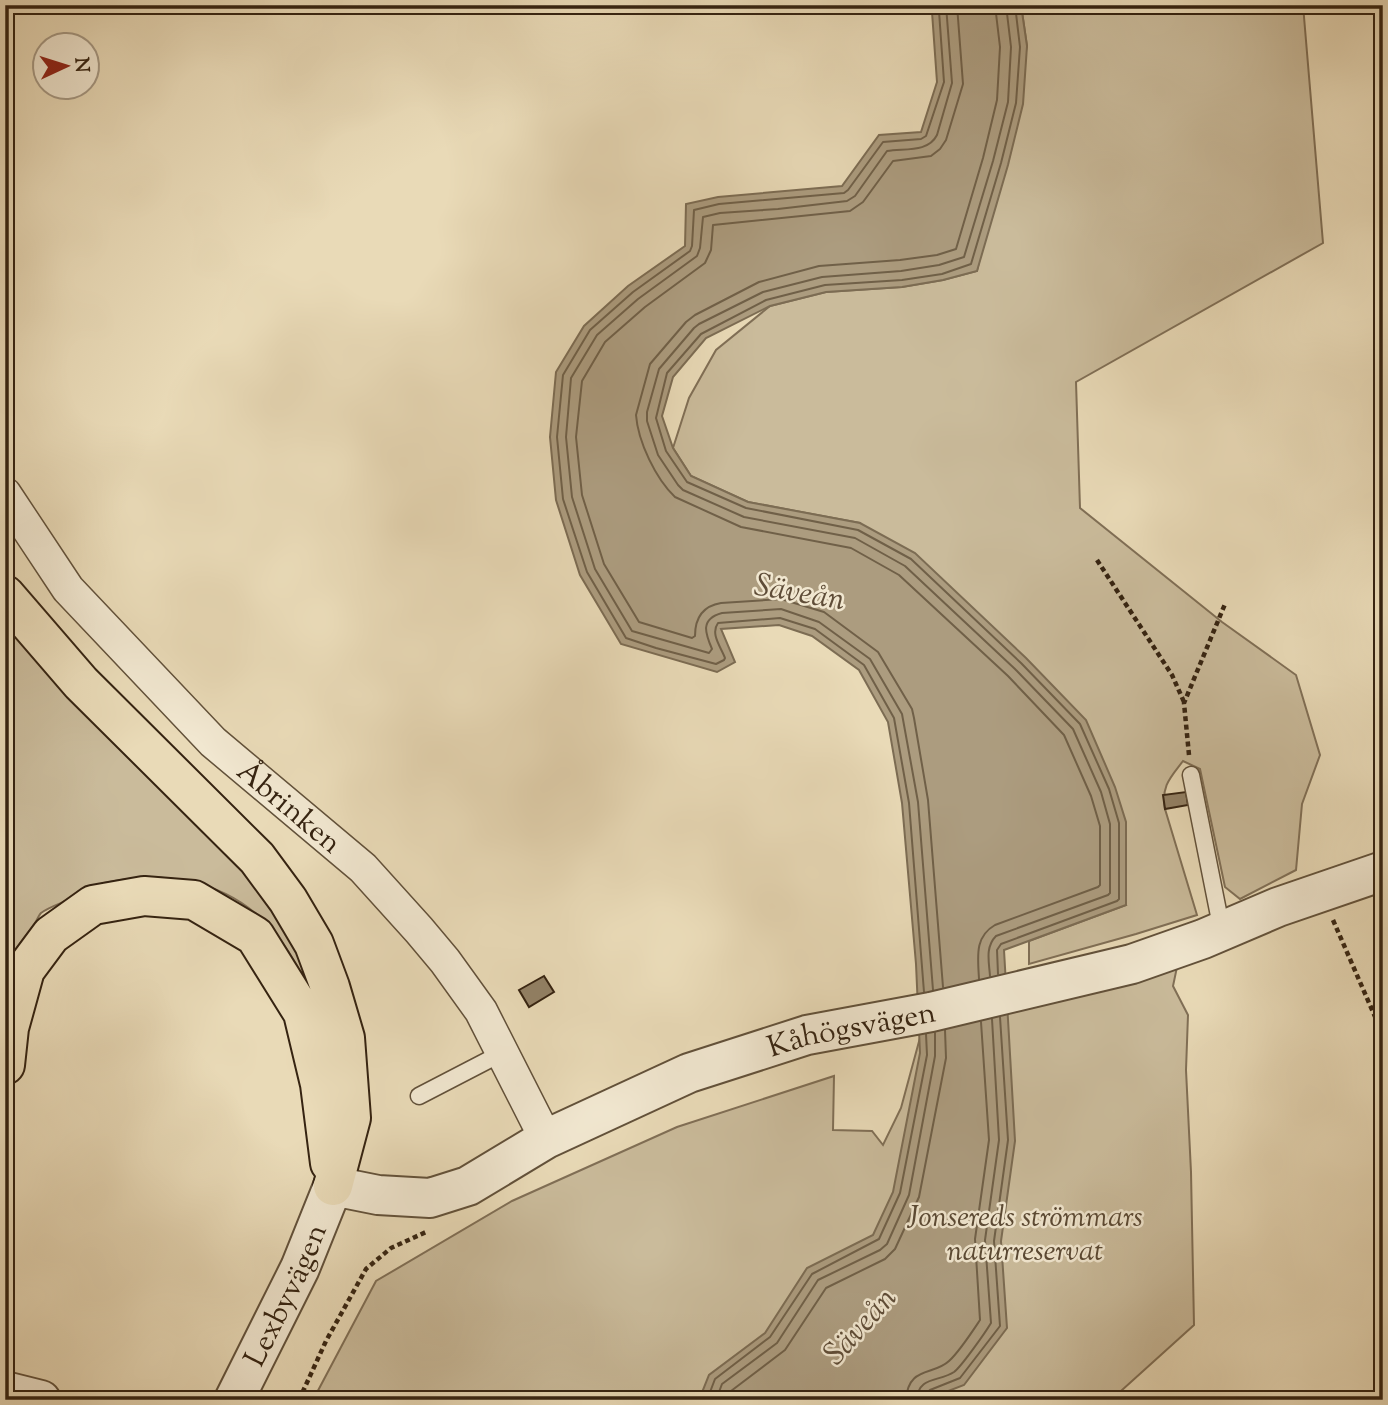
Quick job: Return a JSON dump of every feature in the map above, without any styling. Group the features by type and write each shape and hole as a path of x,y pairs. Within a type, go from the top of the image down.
{"highway":[{"path":"5,595 80,683 257,858 288,900 314,944 345,1038 351,1118 333,1186"},
{"path":"5,1065 9,1028 25,970 51,935 93,905 144,896 194,900 255,936 303,1013 320,1084 333,1186"}],"street":[{"name":"Åbrinken","path":"5,494 68,589 213,742 362,868 419,930 481,1011 546,1139"},
{"name":"Kåhögsvägen","path":"333,1186 378,1195 430,1198 468,1186 546,1139 689,1073 807,1035 931,1012 1132,964 1203,939 1278,907 1383,871"},
{"name":"Lexbyvägen","path":"234,1400 300,1268 333,1186"},
{"path":"5,1391 41,1400"}],"lane":[{"path":"1191,775 1222,931"},
{"path":"419,1096 502,1053"}],"path":[{"path":"1097,560 1172,675 1184,702 1191,775"},
{"path":"1184,702 1225,604"},
{"path":"1332,919 1383,1035"},
{"path":"299,1400 326,1341 366,1269 391,1248 430,1230"}],"green space":[{"path":"1021,5 1303,5 1323,243 1076,382 1080,508 1222,622 1296,675 1320,755 1302,804 1296,870 1240,899 1225,887 1200,769 1183,761 1168,783 1164,801 1197,915 1029,964 1029,941 1126,905 860,523 748,502 691,476 673,448 689,398 716,350 770,306 826,292 902,287 977,271 1027,46"},
{"path":"5,620 238,859 295,934 319,1012 296,964 264,921 229,896 189,881 168,878 125,879 96,886 40,914 5,966"},
{"name":"Jonsereds strömmars naturreservat","path":"1177,967 1173,986 1188,1015 1186,1070 1194,1325 1111,1400 313,1400 376,1281 512,1201 677,1127 834,1076 833,1130 872,1131 883,1145 901,1108 921,1034"}],"water":[{"name":"Säveån","path":"929,5 1021,5 1027,46 1023,104 977,271 902,287 826,292 770,306 706,338 673,377 662,416 673,448 691,476 748,502 860,523 915,553 1026,658 1086,720 1115,787 1126,822 1126,905 1004,950 1015,1141 1001,1241 1007,1328 964,1385 925,1400 699,1400 709,1375 765,1333 807,1268 873,1235 893,1192 920,1053 916,964 902,803 888,722 859,670 812,636 779,625 721,629 735,662 717,672 621,644 580,575 556,500 550,437 556,372 584,326 628,286 685,246 686,204 718,197 842,186 879,135 921,132 937,82 932,12"}],"building":[{"path":"1186,792 1188,805 1165,809 1163,795"},
{"path":"544,976 554,992 529,1007 519,990"}]}
